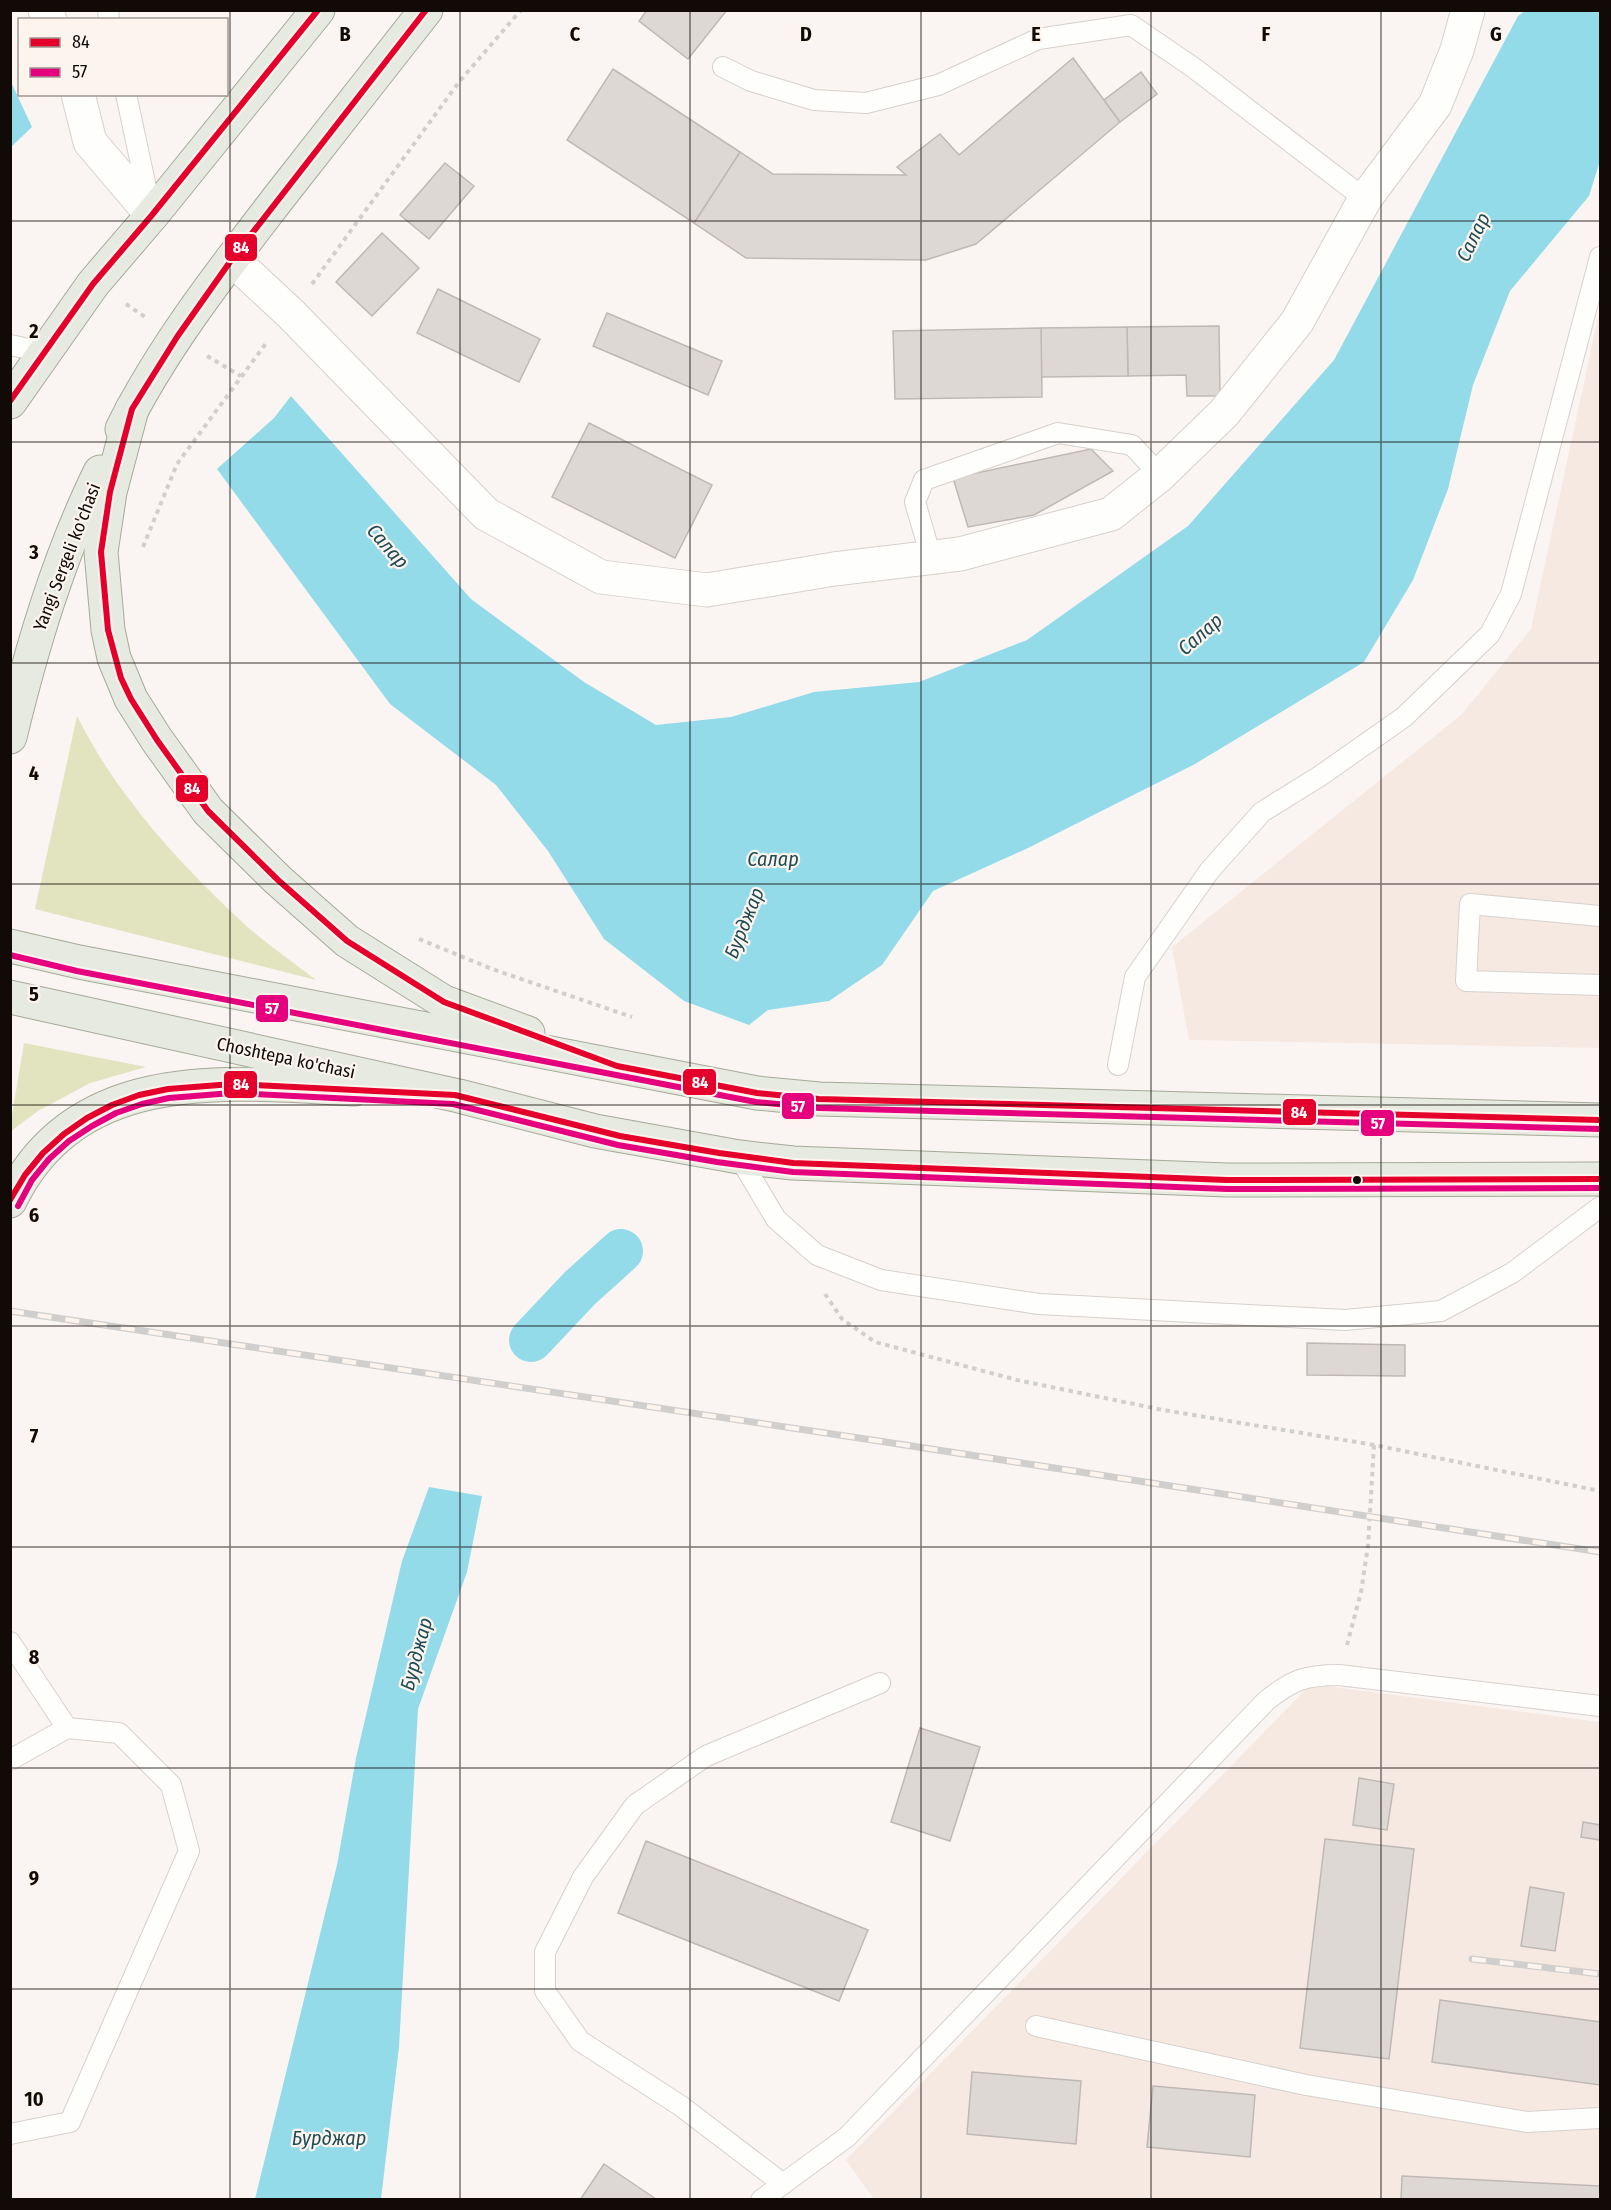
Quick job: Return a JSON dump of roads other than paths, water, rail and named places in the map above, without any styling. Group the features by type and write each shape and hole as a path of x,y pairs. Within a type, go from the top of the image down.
{"main road":[{"path":"10,402 93,284 152,215 318,10"},
{"name":"Yangi Sergeli ko'chasi","path":"10,737 30,658 62,560 96,482 132,409 177,337 232,258 426,10"},
{"path":"132,409 116,465 102,535 102,577 108,630 114,658 131,699 157,740 202,802 278,880 347,941 444,1002 617,1066"},
{"path":"10,946 79,962 757,1093 819,1099 1600,1120"},
{"name":"Choshtepa ko'chasi","path":"10,997 459,1095 595,1131 739,1157 792,1163 1227,1180 1600,1179"},
{"path":"10,1201 35,1161 66,1131 105,1108 150,1093 195,1085 238,1083 459,1095"}],"street":[{"path":"232,258 291,314 486,514 601,577 707,590 834,569 960,554 1111,514 1161,475 1224,413 1297,322 1365,199 1436,105 1457,50 1468,10"},
{"path":"78,96 90,142 152,215"}],"lane":[{"path":"723,67 751,81 813,100 866,103 938,85 1038,39 1131,25 1194,68 1365,199"},
{"path":"126,96 152,215"},
{"path":"1118,1065 1135,978 1210,870 1262,812 1320,776 1404,717 1490,634 1511,594 1600,257"},
{"path":"10,345 43,352"},
{"path":"931,557 915,502 924,480 1058,433 1132,445 1161,475"},
{"path":"1600,916 1470,904 1466,981 1600,985"},
{"path":"739,1157 776,1219 818,1255 881,1280 1039,1304 1345,1320 1441,1311 1512,1273 1600,1207"},
{"path":"10,1642 67,1728"},
{"path":"761,2199 847,2137 1266,1701 1288,1683 1316,1675 1339,1675 1600,1706"},
{"path":"783,2184 681,2106 580,2041 545,1991 545,1952 583,1876 635,1805 706,1756 880,1683"},
{"path":"10,1760 67,1728 119,1733 171,1785 189,1851 70,2122 10,2134"},
{"path":"1036,2026 1306,2085 1527,2122 1600,2118"}],"water":[{"name":"Салар","path":"1526,10 1600,11 1600,161 1589,196 1510,291 1473,385 1448,489 1413,580 1364,662 1195,764 1026,849 933,891 882,965 829,1001 768,1010 749,1025 684,1001 604,939 548,851 496,785 390,704 217,469 274,418 291,396 471,599 584,682 656,725 731,717 814,692 919,682 1027,640 1188,526 1334,360 1518,16"},
{"path":"11,82 32,127 10,147"},
{"name":"Бурджар","path":"429,1487 482,1496 467,1572 418,1709 399,2047 381,2199 255,2199 337,1865 356,1758 402,1561"}],"waterway":[{"name":"Бурджар","path":"531,1340 580,1288 621,1251"}],"railway":[{"path":"10,1311 1600,1552"},
{"path":"1472,1959 1600,1974"}]}
